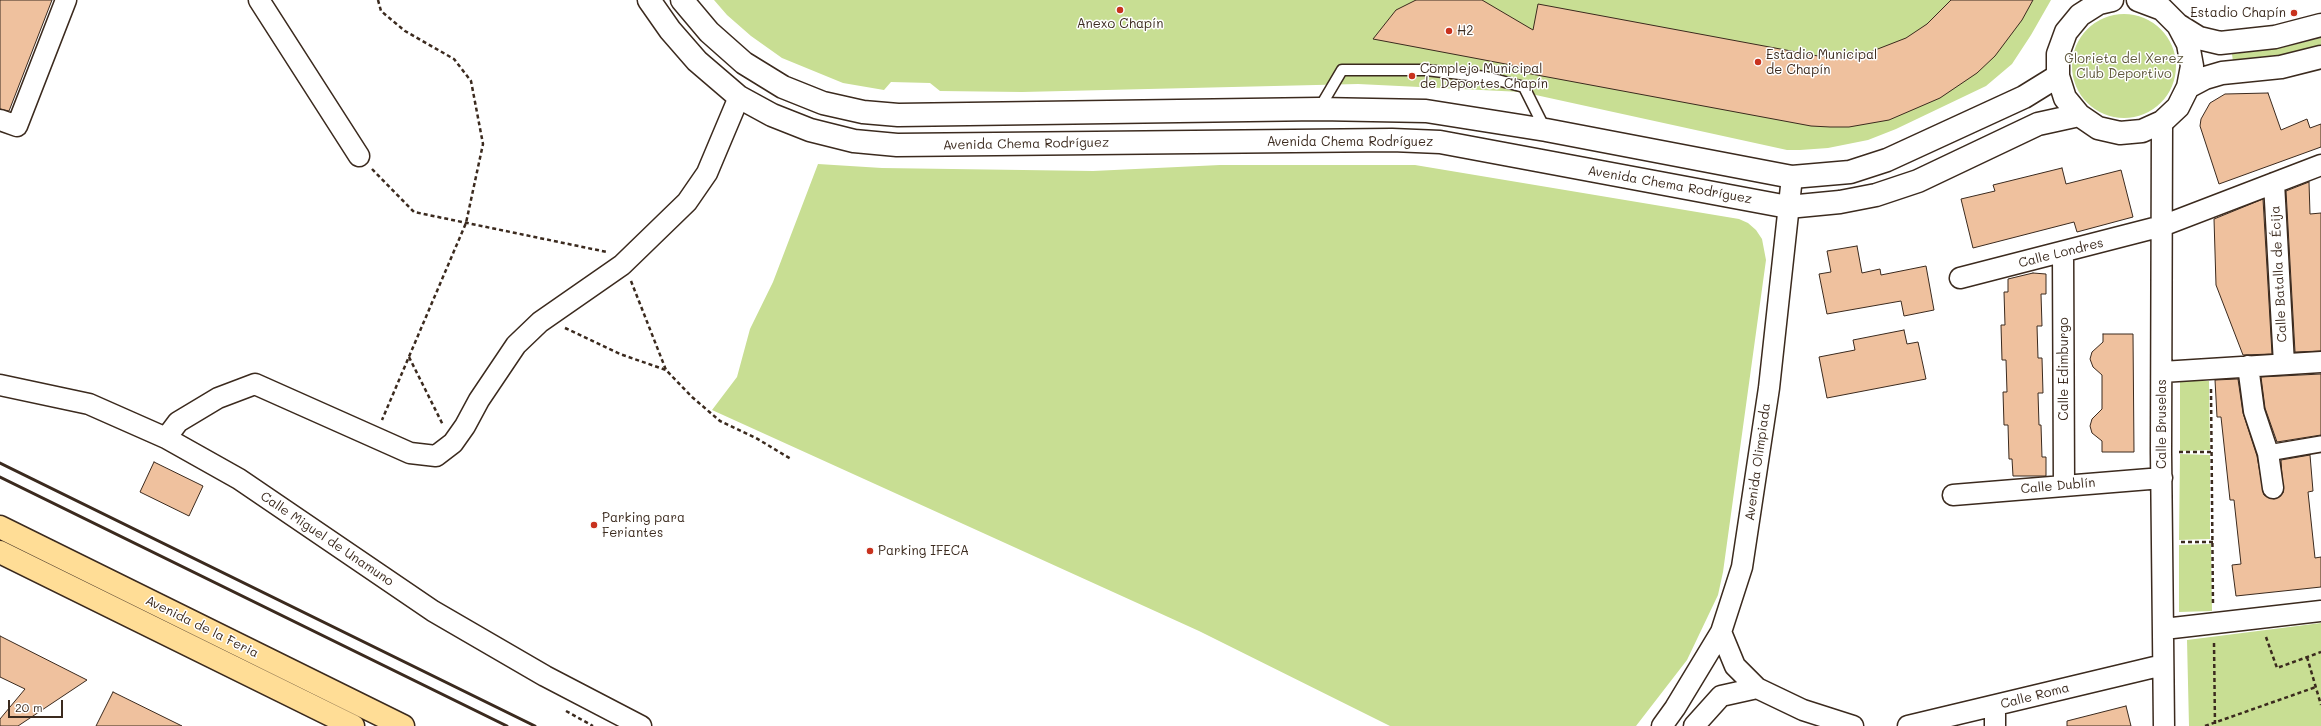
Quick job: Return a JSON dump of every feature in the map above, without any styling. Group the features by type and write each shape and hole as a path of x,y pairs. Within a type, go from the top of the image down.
{"main road":[{"name":"Avenida Chema Rodríguez","path":"649,0 670,30 697,61 739,97 772,115 810,130 854,141 897,145 1392,140 1440,142 1788,207 1840,202 1876,195 1918,181 2038,124 2079,115"},
{"path":"682,0 709,32 744,63 783,87 823,103 863,112 898,116 1319,110 1426,111 1546,130 1792,177 1850,172 1887,160 2024,97 2058,76"},
{"path":"2112,0 2099,3 2080,15 2066,32 2058,54 2058,76 2065,98 2079,115 2098,128 2120,133 2142,131 2162,122 2178,107 2188,87 2192,66 2188,44 2178,25"},
{"path":"2138,0 2162,9 2178,25 2199,38 2220,43 2275,37 2321,25"},
{"path":"2188,87 2204,78 2222,73 2281,67 2321,57"},
{"name":"Avenida de la Feria","path":"0,527 403,726"},
{"name":"Avenida de la Feria","path":"0,552 353,726"}],"street":[{"path":"0,120 17,126 66,0"},
{"path":"259,0 359,156"},
{"path":"166,438 178,422 218,398 255,384 410,453 436,456 453,443 516,345 540,322 627,261 687,202 707,173 739,97"},
{"name":"Calle Bruselas","path":"2162,122 2161,452 2164,726"},
{"name":"Calle Londres","path":"1960,278 2063,253 2162,226 2321,165"},
{"name":"Avenida Olimpiada","path":"1662,726 1672,717 1721,632 1742,567 1769,388 1792,177"},
{"name":"Calle Batalla de Écija","path":"2274,183 2284,364"},
{"name":"Calle Edimburgo","path":"2063,253 2064,486"},
{"path":"2162,372 2321,362"},
{"path":"2248,366 2254,411 2268,453 2273,488"},
{"name":"Calle Miguel de Unamuno","path":"0,385 89,404 166,438 239,479 433,611 545,676 641,726"},
{"path":"2268,453 2321,444"},
{"name":"Calle Dublín","path":"1953,495 2162,478"},
{"path":"2164,629 2321,611"},
{"path":"1721,632 1735,666 1757,688 1803,710 1853,726"},
{"name":"Calle Roma","path":"1908,726 2163,665"},
{"path":"1694,726 1721,696 1757,688"},
{"path":"1995,706 1995,726"}],"lane":[{"path":"1319,110 1342,70 1426,70 1486,77 1524,87 1546,130"}],"path":[{"path":"375,437 466,223 483,144 471,81 454,59 405,31 381,11 378,0"},
{"path":"359,156 414,212 627,261 666,370 692,397 720,421 756,438 791,458"},
{"path":"540,322 562,326 620,354 666,370"},
{"path":"409,357 453,443"},
{"path":"2211,369 2215,724"},
{"path":"2161,452 2211,452"},
{"path":"2163,542 2213,542"},
{"path":"2260,618 2277,668 2321,652"},
{"path":"2317,653 2321,655"},
{"path":"2307,657 2321,705"},
{"path":"2205,726 2215,724 2316,687"},
{"path":"561,706 576,718 592,726"}],"green space":[{"name":"Complejo Municipal de Deportes Chapín","path":"714,0 2051,0 2012,64 1986,86 1896,129 1868,140 1828,148 1787,150 1522,92 1358,84 1022,92 940,91 930,83 891,82 884,90 843,83 782,58 751,36 727,15"},
{"name":"Glorieta del Xerez Club Deportivo","path":"2124,14 2144,18 2153,23 2167,37 2172,46 2176,66 2172,86 2167,95 2153,109 2144,114 2124,118 2104,114 2095,109 2081,95 2076,86 2072,66 2076,46 2081,37 2095,23 2104,18"},
{"path":"2321,38 2321,46 2294,53 2233,62 2232,54 2280,48"},
{"path":"818,164 882,168 1093,171 1220,165 1415,165 1739,219 1748,223 1756,230 1762,239 1766,260 1723,572 1718,595 1687,660 1636,726 1390,726 1199,631 712,410 737,377 750,329 773,282"},
{"path":"2180,381 2209,381 2210,450 2180,451"},
{"path":"2180,454 2210,455 2210,539 2179,540"},
{"path":"2211,544 2212,611 2179,612 2179,545"},
{"path":"2321,623 2321,726 2189,726 2187,640"}],"building":[{"path":"0,0 52,0 9,111 0,109"},
{"name":"Estadio Municipal de Chapín","path":"1416,0 1482,0 1533,30 1538,4 1818,56 1836,57 1870,52 1906,38 1927,24 1951,0 2033,0 2022,20 1995,56 1977,73 1940,98 1889,120 1849,127 1830,127 1811,126 1526,73 1527,68 1373,39 1396,10"},
{"path":"2268,93 2281,130 2307,119 2310,128 2321,124 2321,147 2219,184 2200,126 2201,119 2210,103 2225,94"},
{"path":"2062,168 2066,184 2121,170 2133,217 2077,232 2074,222 1973,248 1961,199 1995,191 1993,185"},
{"path":"2309,182 2310,214 2321,213 2321,351 2295,352 2286,191"},
{"path":"2263,199 2272,354 2243,355 2216,285 2214,219"},
{"path":"1857,246 1862,273 1880,269 1881,275 1926,266 1934,310 1904,316 1901,301 1827,314 1819,274 1831,272 1827,251"},
{"path":"2033,273 2046,274 2046,294 2041,294 2042,326 2037,326 2038,358 2042,358 2043,393 2038,393 2039,425 2041,425 2042,457 2046,457 2046,476 2013,476 2012,459 2009,459 2008,425 2004,425 2003,392 2007,392 2006,360 2002,360 2001,325 2005,325 2004,292 2008,292 2008,279"},
{"path":"1904,330 1907,344 1918,342 1926,379 1827,398 1819,357 1855,350 1853,340"},
{"path":"2103,334 2133,334 2134,452 2102,452 2102,441 2092,433 2090,426 2092,419 2102,409 2102,375 2093,367 2090,359 2092,352 2103,342"},
{"path":"2321,374 2321,435 2277,442 2265,408 2261,377"},
{"path":"2238,379 2243,413 2257,456 2264,495 2274,499 2283,493 2281,460 2310,455 2313,491 2308,492 2315,558 2321,557 2321,587 2236,596 2232,565 2241,564 2234,500 2230,500 2221,417 2217,417 2215,380"},
{"path":"154,462 203,486 189,516 140,492"},
{"path":"0,636 87,680 18,726 0,726 0,719 25,689 0,677"},
{"path":"113,692 182,726 96,726"},
{"path":"2126,706 2131,726 2067,726 2067,721"}],"railway":[{"path":"0,463 535,726"},
{"path":"0,477 507,726"}],"place":[{"name":"Anexo Chapín","path":"1120,10"},
{"name":"Estadio Chapín","path":"2294,13"},
{"name":"H2","path":"1449,31"},
{"name":"Estadio Municipal de Chapín","path":"1758,62"},
{"name":"Complejo Municipal de Deportes Chapín","path":"1412,76"},
{"name":"Parking para Feriantes","path":"594,525"},
{"name":"Parking IFECA","path":"870,551"}]}
